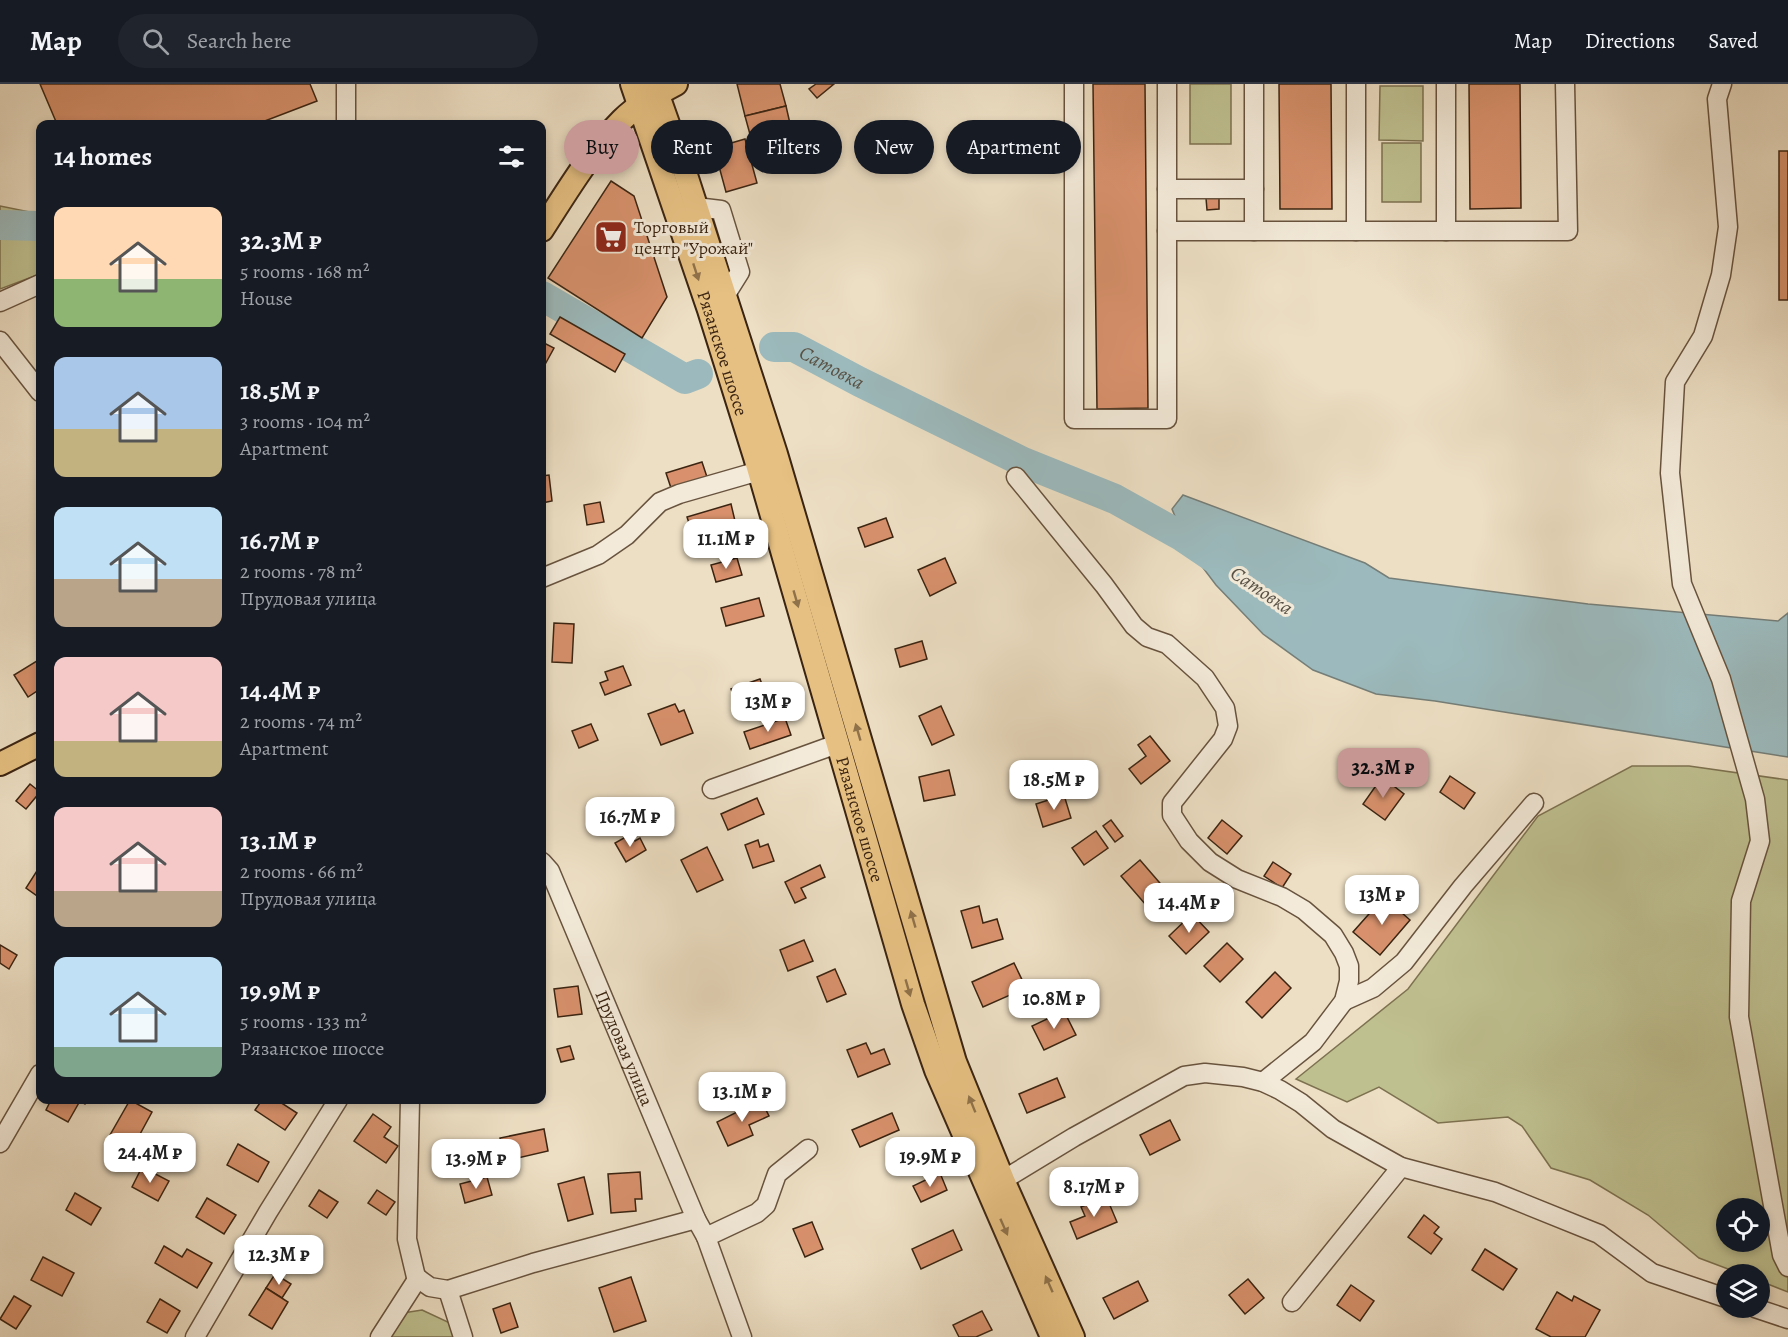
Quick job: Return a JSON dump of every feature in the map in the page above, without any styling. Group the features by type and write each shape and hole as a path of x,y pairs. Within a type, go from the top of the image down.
{"main road":[{"name":"Рязанское шоссе","path":"632,84 657,92"},
{"name":"Рязанское шоссе","path":"657,92 776,454 955,1062 1003,1180 1072,1337"},
{"name":"Рязанское шоссе","path":"657,92 709,310 759,471 913,1004 936,1070 1052,1337"},
{"path":"546,224 607,136 623,119 657,92"},
{"path":"0,764 36,746"}],"street":[{"path":"346,84 346,120"},
{"path":"1074,84 1074,420 1167,419 1167,84"},
{"path":"1254,84 1254,231"},
{"path":"1356,84 1356,231"},
{"path":"1446,84 1446,231"},
{"path":"1167,231 1568,231 1565,84"},
{"path":"1722,84 1717,99 1728,227 1721,275 1703,336 1675,382 1670,472 1682,584 1721,679 1755,799 1760,841 1741,901 1739,1017 1782,1255 1788,1267"},
{"path":"1167,189 1254,189"},
{"path":"0,302 36,286"},
{"path":"0,340 36,387"},
{"path":"546,576 598,555 627,535 660,502 759,471"},
{"path":"1016,477 1104,585 1134,626 1147,637 1167,644 1205,678 1225,708 1228,726 1223,739 1172,803 1172,815 1190,841 1210,862 1237,879 1282,897 1304,910 1333,935 1344,953 1349,966 1349,981 1344,1001 1313,1042 1263,1082"},
{"path":"712,789 837,744"},
{"path":"1344,1001 1372,988 1404,962 1534,803"},
{"name":"Прудовая улица","path":"546,866 550,871 706,1238 742,1337"},
{"path":"1003,1180 1074,1137 1184,1076 1205,1073 1243,1077 1263,1082 1280,1090 1301,1103 1333,1129 1401,1167 1495,1191 1599,1234 1652,1273 1716,1295"},
{"path":"0,1143 36,1081"},
{"path":"195,1337 268,1212 336,1104"},
{"path":"410,1104 407,1239 416,1276 430,1287 447,1290 533,1263 696,1219"},
{"path":"706,1238 757,1213 766,1205 777,1174 808,1149"},
{"path":"1292,1302 1401,1167"},
{"path":"380,1337 418,1278"},
{"path":"447,1290 463,1337"},
{"path":"1770,1313 1788,1319"}],"green space":[{"path":"1190,84 1231,84 1231,144 1190,144"},
{"path":"1380,86 1423,86 1423,141 1379,140"},
{"path":"1382,143 1421,143 1421,202 1382,202"},
{"path":"0,206 36,213 36,276 0,289"},
{"path":"1632,766 1689,766 1788,780 1788,1292 1770,1285 1770,1264 1716,1264 1699,1258 1648,1215 1590,1180 1551,1168 1522,1126 1508,1117 1438,1123 1379,1087 1347,1102 1296,1079 1408,989 1538,816"},
{"path":"422,1310 450,1323 456,1337 383,1337 403,1313"}],"water":[{"path":"1183,495 1365,563 1389,578 1588,604 1778,621 1788,613 1788,757 1435,701 1376,694 1313,670 1263,634 1216,585 1188,548 1172,509"}],"building":[{"path":"40,84 310,84 317,101 267,120 55,120"},
{"path":"737,84 780,84 786,106 745,116"},
{"path":"816,84 834,84 817,98 809,89"},
{"path":"1093,84 1145,84 1148,408 1097,409"},
{"path":"1279,84 1331,84 1332,209 1280,209"},
{"path":"1469,84 1520,84 1521,208 1470,209"},
{"path":"786,106 789,120 746,120 745,116"},
{"path":"745,139 745,174 755,174 757,183 726,192 721,174 733,174 733,142"},
{"path":"1779,151 1788,151 1788,300 1779,300"},
{"name":"Торговый центр \"Урожай\"","path":"611,181 634,196 667,297 642,338 548,278"},
{"path":"1206,198 1219,198 1219,209 1207,210"},
{"path":"560,317 625,354 615,372 550,334"},
{"path":"546,344 554,348 546,363"},
{"path":"702,462 707,477 671,488 666,473"},
{"path":"546,475 549,475 552,501 546,502"},
{"path":"600,502 604,522 587,525 584,505"},
{"path":"731,504 735,521 715,527 714,523 691,529 687,517"},
{"path":"886,518 893,537 865,547 858,528"},
{"path":"737,558 742,575 716,582 711,565"},
{"path":"945,558 956,583 930,596 918,570"},
{"path":"759,598 764,616 726,626 721,608"},
{"path":"554,623 574,624 572,663 552,662"},
{"path":"922,641 927,659 900,667 895,649"},
{"path":"36,661 36,692 28,697 14,675"},
{"path":"623,666 631,685 605,695 600,683 608,680 605,672"},
{"path":"760,679 766,695 737,705 731,689"},
{"path":"675,704 679,712 684,710 693,733 661,745 648,714"},
{"path":"941,706 954,735 932,745 919,716"},
{"path":"785,718 791,735 750,749 744,732"},
{"path":"591,724 598,740 579,748 572,731"},
{"path":"1150,736 1170,761 1141,784 1129,769 1146,756 1138,745"},
{"path":"949,770 955,795 924,801 919,777"},
{"path":"1450,776 1475,793 1464,809 1440,792"},
{"path":"1382,777 1404,794 1385,820 1363,804"},
{"path":"30,784 36,789 36,797 26,809 16,801"},
{"path":"1064,795 1071,818 1043,827 1036,804"},
{"path":"757,798 764,814 728,830 721,814"},
{"path":"1111,820 1123,836 1115,842 1103,826"},
{"path":"1222,820 1242,836 1227,854 1208,838"},
{"path":"1096,831 1108,848 1084,865 1072,848"},
{"path":"631,834 635,841 640,838 646,850 626,862 615,843"},
{"path":"758,840 760,847 768,844 774,861 753,868 745,845"},
{"path":"707,847 723,880 697,892 681,860"},
{"path":"1140,860 1165,889 1146,905 1121,876"},
{"path":"1273,862 1291,874 1282,888 1264,876"},
{"path":"820,865 825,877 801,888 806,898 795,903 785,882"},
{"path":"36,872 36,895 26,888"},
{"path":"1384,897 1410,920 1380,955 1353,932"},
{"path":"979,906 983,923 997,919 1003,939 972,948 961,911"},
{"path":"1192,914 1209,932 1186,954 1169,936"},
{"path":"804,940 813,961 788,971 780,950"},
{"path":"1227,943 1243,959 1220,982 1204,966"},
{"path":"0,945 17,955 9,969 0,963"},
{"path":"1014,963 1026,988 983,1007 972,982"},
{"path":"835,969 846,994 827,1002 817,977"},
{"path":"1275,972 1291,988 1262,1018 1246,1002"},
{"path":"578,986 582,1014 558,1017 554,989"},
{"path":"1064,1011 1076,1035 1044,1050 1032,1026"},
{"path":"866,1043 871,1054 884,1049 890,1064 858,1077 847,1050"},
{"path":"570,1046 574,1059 561,1062 557,1049"},
{"path":"1057,1078 1065,1097 1027,1113 1019,1094"},
{"path":"761,1100 769,1116 749,1125 753,1135 728,1146 717,1122"},
{"path":"49,1104 78,1104 68,1122 46,1110"},
{"path":"128,1104 137,1104 152,1112 133,1147 110,1135"},
{"path":"259,1104 283,1104 297,1113 285,1130 255,1110"},
{"path":"892,1113 899,1130 860,1147 852,1130"},
{"path":"373,1114 391,1127 384,1137 398,1146 386,1163 354,1141"},
{"path":"1170,1120 1180,1140 1150,1155 1140,1135"},
{"path":"544,1129 548,1151 505,1161 500,1138"},
{"path":"238,1144 269,1162 258,1182 227,1165"},
{"path":"142,1167 169,1181 158,1201 132,1187"},
{"path":"640,1172 642,1199 635,1199 636,1211 611,1213 608,1174"},
{"path":"940,1173 947,1190 921,1202 913,1186"},
{"path":"487,1177 492,1195 465,1203 460,1184"},
{"path":"584,1177 593,1214 568,1221 558,1184"},
{"path":"319,1190 338,1202 327,1218 309,1206"},
{"path":"377,1190 395,1202 386,1215 368,1203"},
{"path":"75,1193 101,1208 91,1225 66,1210"},
{"path":"1106,1196 1117,1222 1077,1239 1070,1222 1085,1216 1081,1207"},
{"path":"207,1198 236,1215 224,1234 196,1217"},
{"path":"1424,1215 1439,1227 1434,1233 1442,1239 1431,1254 1408,1237"},
{"path":"812,1222 823,1249 805,1257 793,1229"},
{"path":"953,1230 962,1250 921,1269 912,1249"},
{"path":"164,1246 182,1257 187,1249 212,1263 197,1288 155,1263"},
{"path":"1485,1249 1517,1269 1503,1290 1472,1270"},
{"path":"43,1257 74,1273 62,1296 31,1280"},
{"path":"275,1274 291,1284 282,1298 266,1288"},
{"path":"631,1277 646,1321 614,1332 599,1288"},
{"path":"1248,1279 1264,1298 1245,1314 1229,1295"},
{"path":"1138,1281 1148,1301 1114,1319 1103,1298"},
{"path":"1351,1285 1374,1301 1360,1321 1337,1305"},
{"path":"266,1288 288,1302 272,1329 249,1315"},
{"path":"1557,1292 1572,1301 1574,1296 1600,1310 1585,1337 1551,1337 1536,1329"},
{"path":"14,1296 31,1306 16,1329 0,1319"},
{"path":"160,1299 180,1311 167,1333 147,1322"},
{"path":"510,1303 518,1327 501,1333 493,1309"},
{"path":"982,1311 992,1330 976,1337 959,1337 953,1325"}],"waterway":[{"name":"Сатовка","path":"0,225 36,226"},
{"name":"Сатовка","path":"546,298 685,379 698,374"},
{"name":"Сатовка","path":"774,347 794,347 1023,462 1115,499 1183,537 1217,560"}],"place":[{"name":"Торговый центр \"Урожай\"","path":"611,237"}]}
